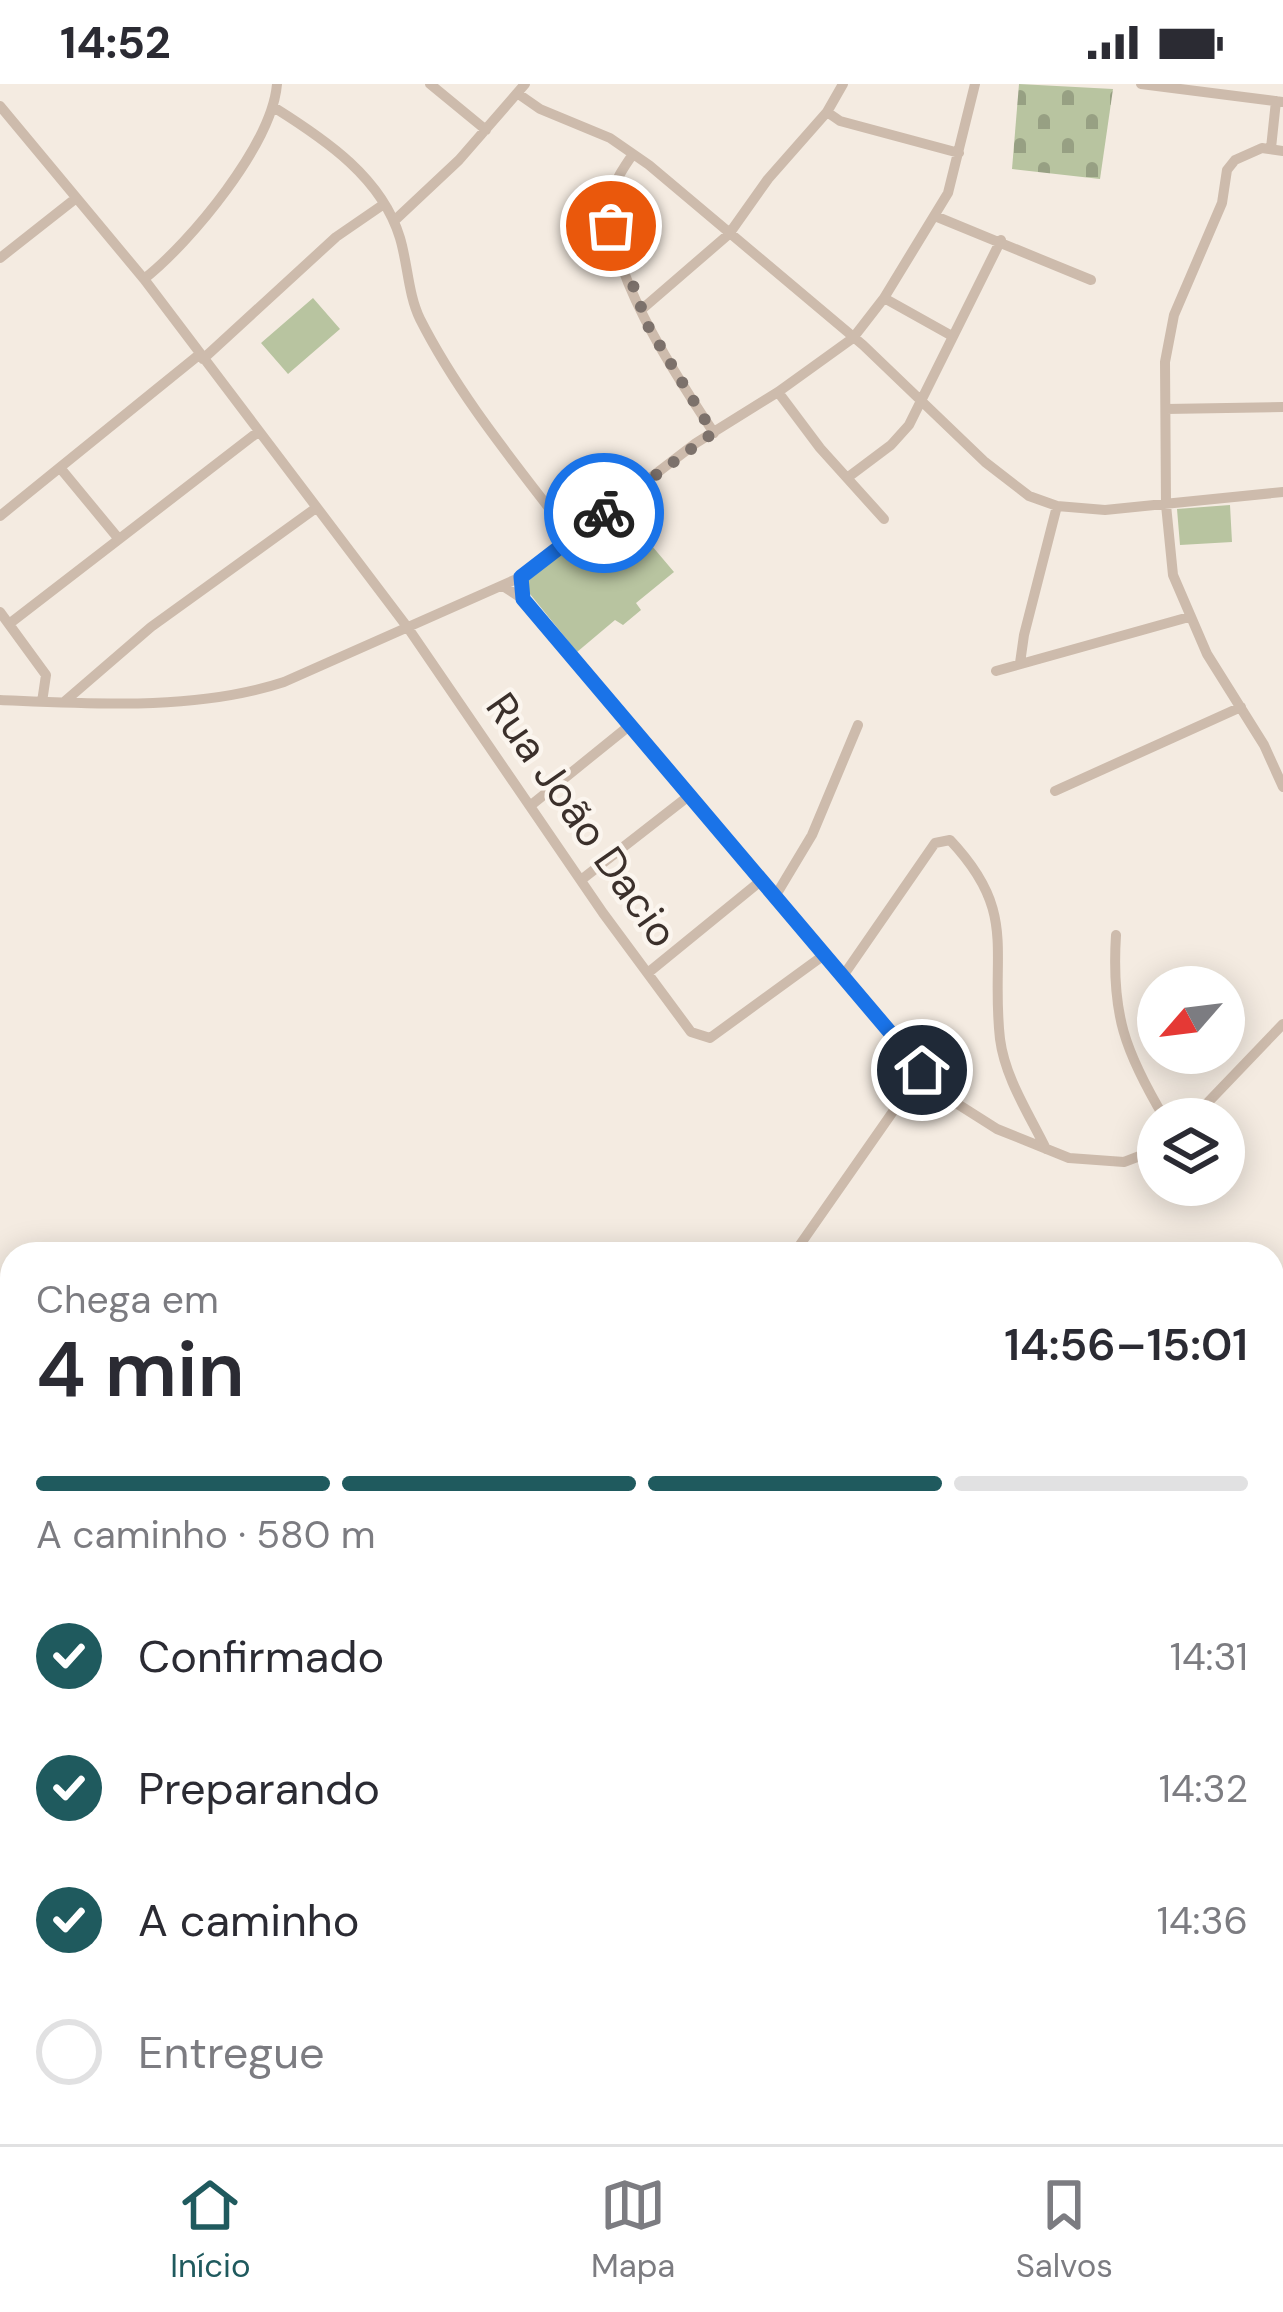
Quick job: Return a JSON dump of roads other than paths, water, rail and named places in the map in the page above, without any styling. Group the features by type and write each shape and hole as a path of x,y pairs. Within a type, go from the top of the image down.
{"street":[{"path":"144,279 195,232 275,109 277,84"},
{"path":"430,84 487,130"},
{"path":"640,310 729,234 768,179 827,112 843,84"},
{"path":"0,700 196,700 248,694 521,577 713,433 853,338 884,298 948,194 975,84"},
{"path":"1141,84 1277,101"},
{"path":"1199,90 1219,84"},
{"path":"1273,84 1277,149 1252,151 1227,170 1222,203 1174,315 1165,362 1166,505 1170,564 1189,617 1283,787"},
{"path":"394,221 487,130 521,89 540,109 593,130 633,154 853,338 1016,488 1057,506 1105,510 1283,492"},
{"name":"Rua João Dacio","path":"0,106 144,279 408,628 691,1033 710,1038 824,955"},
{"path":"275,109 357,169 384,204 394,221 421,321 477,411 572,538"},
{"path":"827,112 840,121 959,154"},
{"path":"0,134 14,122"},
{"path":"633,154 610,199 611,226 640,310 713,433"},
{"path":"0,258 75,199"},
{"path":"0,516 201,357 336,237 384,204"},
{"path":"935,216 1091,280"},
{"path":"847,478 901,436 923,404 1001,240"},
{"path":"884,298 952,336"},
{"path":"778,392 884,519"},
{"path":"1166,409 1283,407"},
{"path":"9,624 258,432"},
{"path":"62,469 118,538"},
{"path":"1020,664 1057,506"},
{"path":"64,702 151,627 316,508"},
{"path":"521,577 523,599"},
{"path":"503,586 523,599 922,1070 976,1119 1069,1158 1124,1162 1137,1157"},
{"path":"0,612 46,675 42,702"},
{"path":"996,670 1189,617"},
{"path":"1054,791 1241,707"},
{"path":"776,895 812,836 858,725"},
{"path":"530,806 629,726"},
{"path":"581,880 690,795"},
{"path":"843,976 935,843 950,840 982,877 994,906 1004,1054 1046,1149"},
{"path":"650,972 762,880"},
{"path":"1116,935 1116,1006 1133,1060 1154,1098"},
{"path":"1212,1098 1283,1024"},
{"path":"802,1242 922,1070"}]}
